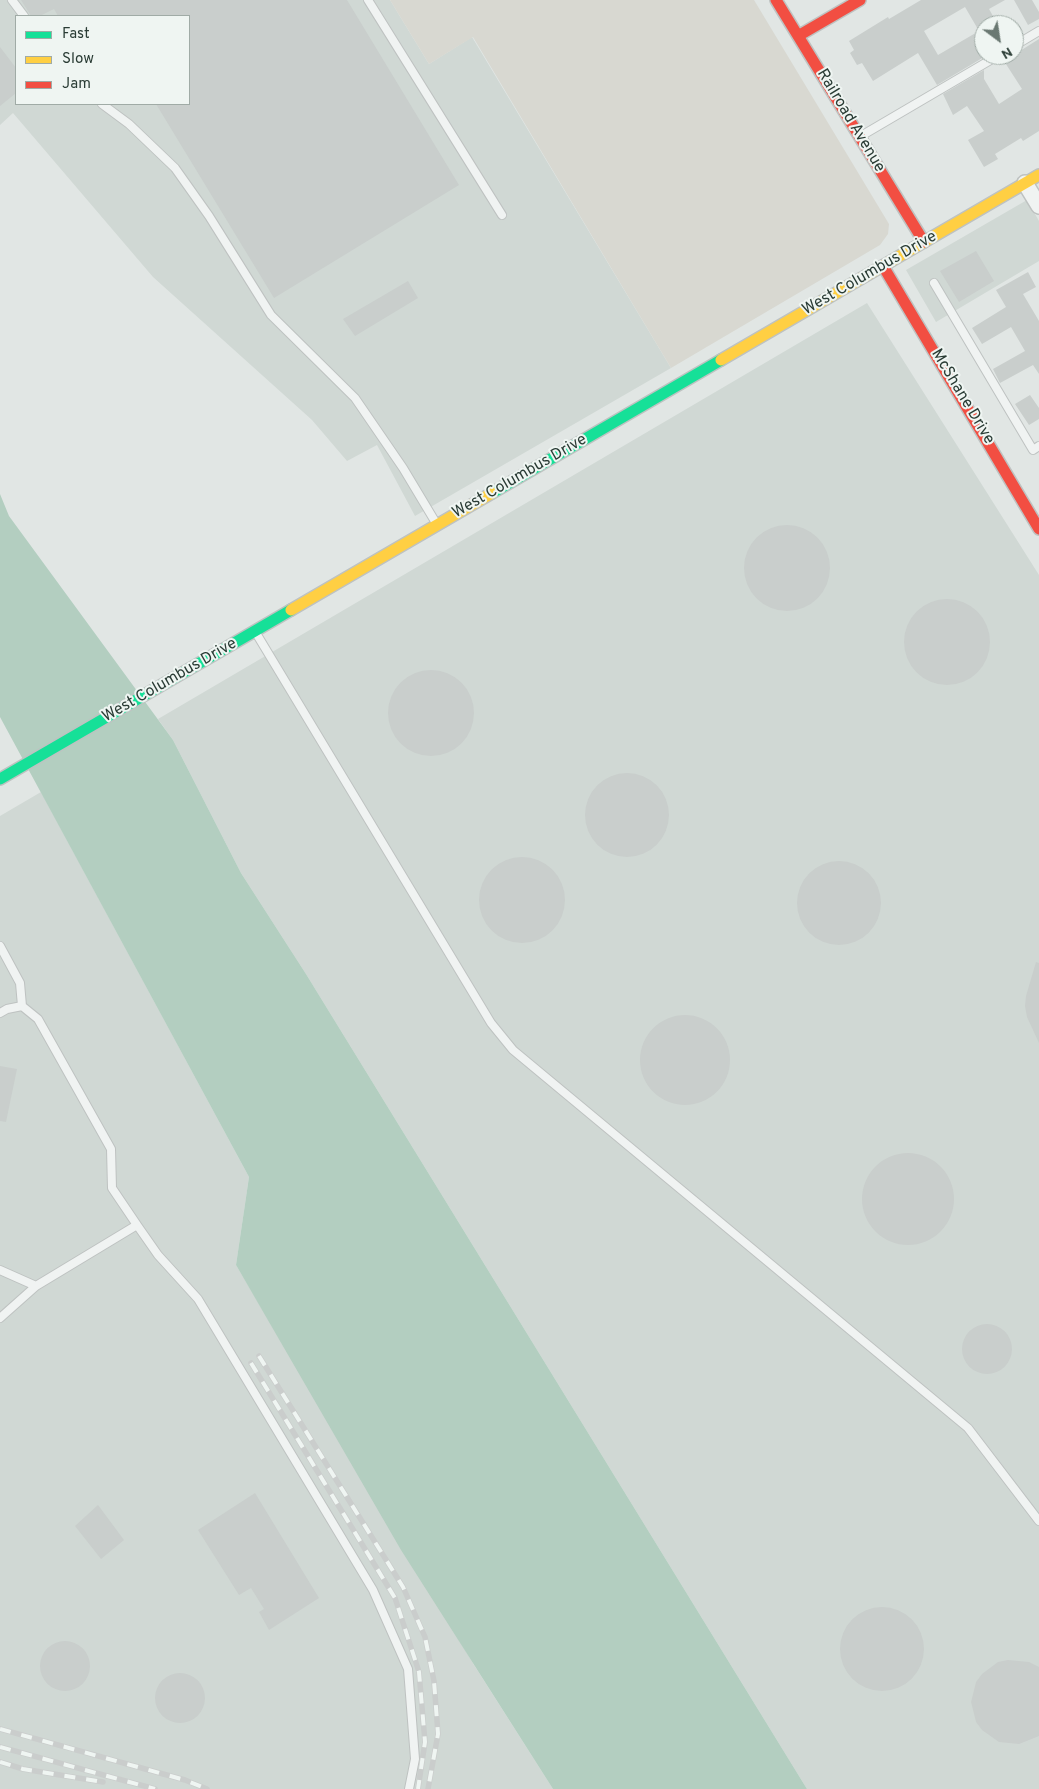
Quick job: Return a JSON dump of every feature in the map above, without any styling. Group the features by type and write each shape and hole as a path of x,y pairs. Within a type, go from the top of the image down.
{"main road":[{"name":"Railroad Avenue","path":"776,0 924,242"},
{"path":"798,36 860,0"},
{"name":"West Columbus Drive","path":"0,779 1039,175"},
{"name":"McShane Drive","path":"883,266 1039,529"}],"street":[{"path":"1025,183 1039,206"}],"lane":[{"path":"12,0 23,15"},
{"path":"368,0 502,215"},
{"path":"1024,40 1039,31"},
{"path":"860,137 982,65"},
{"path":"103,105 129,124 175,168 210,216 271,315 355,398 403,468 437,525"},
{"path":"934,283 1032,450 1039,446"},
{"path":"255,631 491,1022 513,1050 968,1428 1039,1520"},
{"path":"0,946 20,983 22,1006 38,1019 111,1149 112,1188 158,1255 198,1299 373,1590 408,1669 415,1759 408,1789"},
{"path":"0,1013 7,1009 22,1006"},
{"path":"0,1318 36,1286 137,1225"},
{"path":"0,1270 36,1286"}],"shaded area":[{"path":"0,0 390,0 429,64 472,37 671,368 415,516 377,445 347,461 312,420 153,277 13,113 0,125"},
{"path":"390,0 754,0 889,224 888,234 880,245 671,368 473,37 429,64"},
{"path":"1027,200 1039,221 1039,261 936,322 906,270"},
{"path":"867,303 1039,575 1039,1789 807,1789 306,974 241,873 173,740 158,719"},
{"path":"0,494 9,516 173,740 241,873 306,974 807,1789 553,1789 401,1550 236,1265 249,1177 0,717"},
{"path":"41,792 249,1177 236,1265 474,1665 553,1789 0,1789 0,816"}],"building":[{"path":"21,0 347,0 459,185 274,298 157,105 190,105 190,15 57,15 54,9 42,15 30,15"},
{"path":"921,0 1005,0 989,9 992,15 974,15 974,22 965,7 924,31 938,55 974,34 974,63 937,85 918,53 873,81 862,63 857,65 850,53 854,50 849,41 888,17 889,19"},
{"path":"1014,0 1032,0 1039,12 1039,19 1028,25"},
{"path":"1039,39 1039,131 1023,141 1021,138 995,154 998,159 984,167 968,140 984,131 967,106 953,115 943,94 984,70 984,79 999,104 1022,89 1007,65 1024,65 1024,48"},
{"path":"0,47 15,67 15,94 0,106"},
{"path":"976,251 994,281 959,302 940,271"},
{"path":"1028,272 1036,287 1023,294 1039,321 1039,374 1033,365 1000,383 993,369 1025,351 1011,327 982,344 972,328 1006,307 996,290"},
{"path":"408,281 418,298 355,336 343,319"},
{"path":"1030,395 1039,408 1039,419 1029,425 1015,404"},
{"path":"787,525 803,529 817,538 826,552 830,568 826,584 817,598 803,607 787,611 771,607 757,598 748,584 744,568 748,552 757,538 771,529"},
{"path":"947,599 963,603 977,612 986,626 990,642 986,658 977,672 963,681 947,685 931,681 917,672 908,658 904,642 908,626 917,612 931,603"},
{"path":"431,670 447,674 461,683 470,697 474,713 470,729 461,743 447,752 431,756 415,752 401,743 392,729 388,713 392,697 401,683 415,674"},
{"path":"619,773 635,773 651,780 662,791 669,807 666,831 657,845 651,850 635,857 619,857 603,850 592,839 585,823 585,807 592,791 603,780"},
{"path":"522,857 538,861 552,870 561,884 565,900 561,916 552,930 538,939 522,943 506,939 492,930 483,916 479,900 483,884 492,870 506,861"},
{"path":"831,861 847,861 863,868 874,879 881,895 878,919 869,933 863,938 847,945 831,945 815,938 804,927 797,911 797,895 804,879 815,868"},
{"path":"1036,962 1039,963 1039,1043 1027,1017 1025,1006"},
{"path":"685,1015 702,1018 717,1028 727,1043 730,1060 727,1077 717,1092 702,1102 685,1105 668,1102 653,1092 643,1077 640,1060 643,1043 653,1028 668,1018"},
{"path":"0,1066 17,1069 6,1122 0,1121"},
{"path":"908,1153 926,1156 941,1166 951,1181 954,1199 951,1217 941,1232 926,1242 908,1245 890,1242 875,1232 865,1217 862,1199 865,1181 875,1166 890,1156"},
{"path":"982,1324 992,1324 1005,1331 1012,1344 1012,1354 1005,1367 992,1374 982,1374 973,1370 966,1363 962,1354 962,1344 966,1335 973,1328"},
{"path":"255,1493 319,1598 269,1630 259,1612 264,1609 251,1588 239,1595 198,1530"},
{"path":"98,1505 124,1540 101,1559 75,1526"},
{"path":"874,1607 890,1607 906,1614 917,1625 924,1641 921,1665 912,1679 906,1684 890,1691 874,1691 858,1684 847,1673 840,1657 840,1641 847,1625 858,1614"},
{"path":"60,1641 70,1641 83,1648 90,1661 90,1671 83,1684 70,1691 60,1691 51,1687 44,1680 40,1671 40,1661 44,1652 51,1645"},
{"path":"1008,1660 1029,1662 1039,1667 1039,1736 1019,1744 999,1742 982,1730 976,1722 971,1702 976,1682 982,1674 998,1662"},
{"path":"175,1673 185,1673 198,1680 205,1693 205,1703 198,1716 185,1723 175,1723 166,1719 159,1712 155,1703 155,1693 159,1684 166,1677"}],"railway":[{"path":"259,1356 403,1587 425,1637 434,1681 438,1734 428,1789"},
{"path":"251,1363 395,1598 419,1672 425,1742 418,1789"},
{"path":"0,1729 185,1780 207,1789"},
{"path":"0,1747 155,1789"},
{"path":"0,1762 23,1769 103,1782"}],"traffic: fast":[{"path":"492,493 721,360"},
{"path":"0,779 291,610"}],"traffic: slow":[{"path":"721,360 1039,175"},
{"path":"291,610 492,493"}],"traffic: jam":[{"path":"776,0 924,242"},
{"path":"798,36 860,0"},
{"path":"883,266 1039,529"}]}
